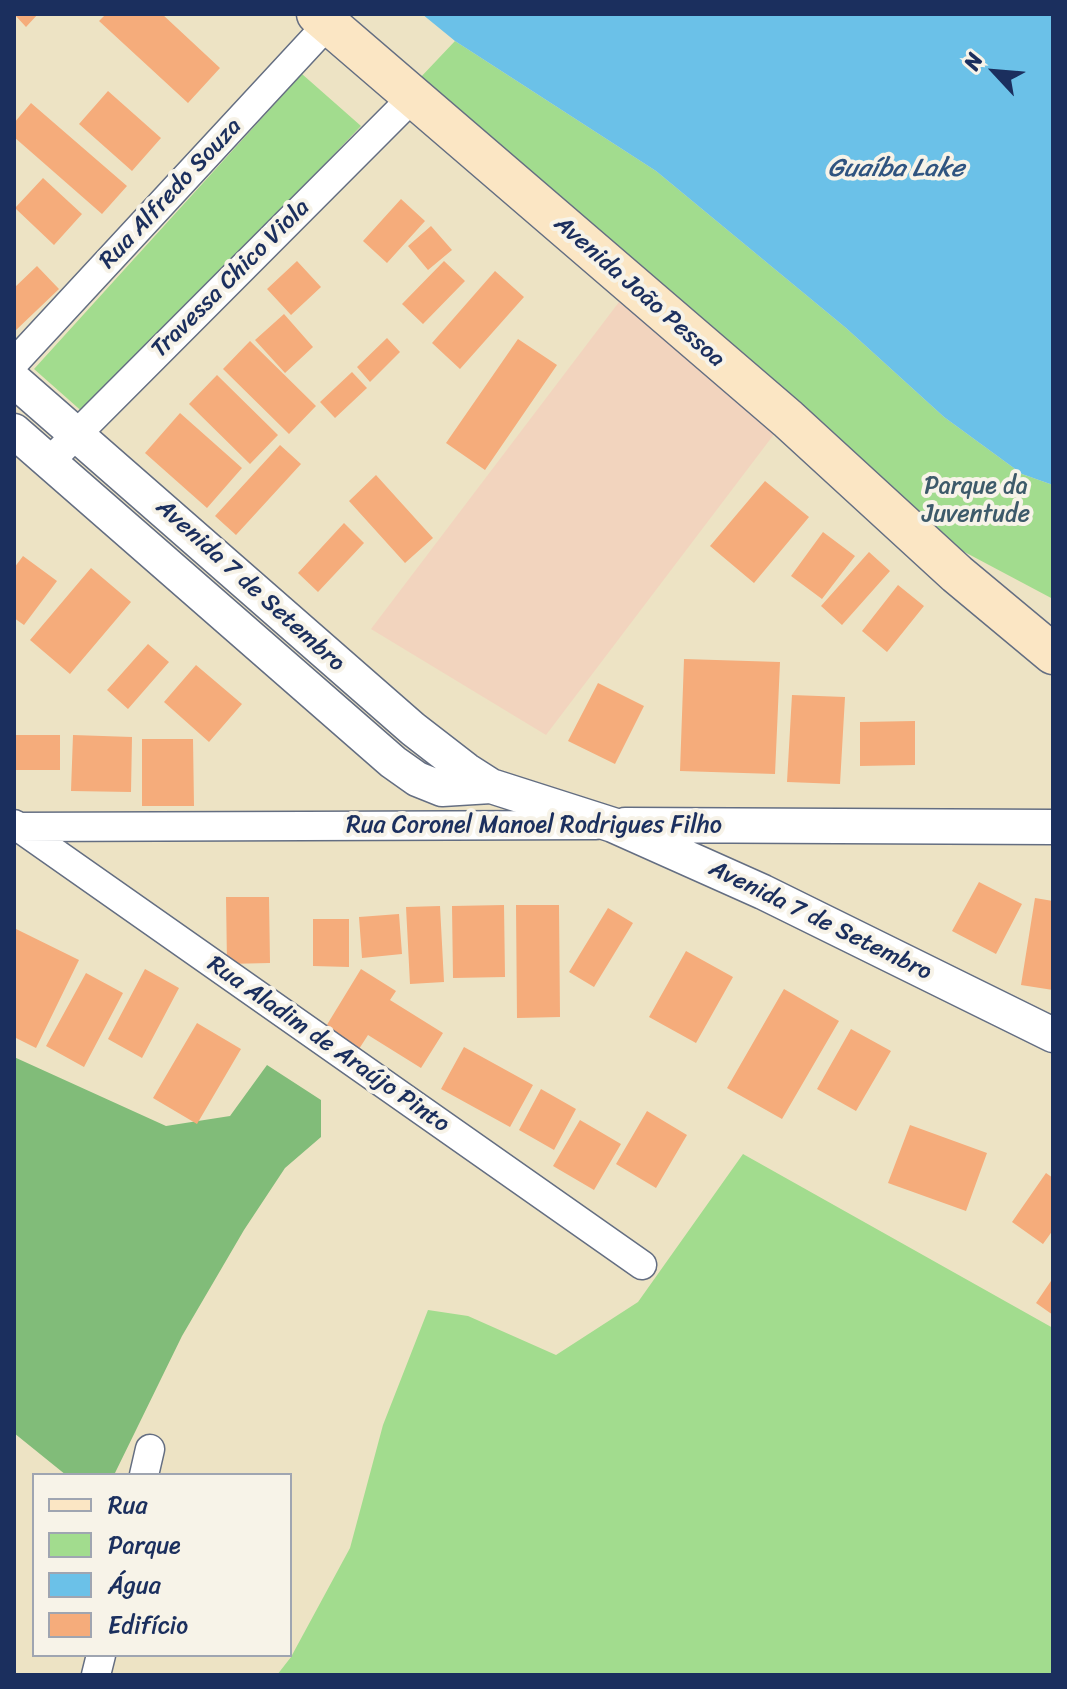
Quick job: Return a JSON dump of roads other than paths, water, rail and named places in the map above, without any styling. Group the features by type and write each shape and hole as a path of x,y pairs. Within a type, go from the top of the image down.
{"main road":[{"name":"Avenida João Pessoa","path":"323,19 788,419 957,574 1053,654"},
{"name":"Avenida João Pessoa","path":"957,574 1053,623"}],"street":[{"name":"Rua Alfredo Souza","path":"14,363 323,19"},
{"name":"Travessa Chico Viola","path":"50,461 412,98"},
{"name":"Avenida 7 de Setembro","path":"14,380 439,751 491,786 613,825 763,892 1053,1035"},
{"name":"Avenida 7 de Setembro","path":"14,431 393,762 417,779 442,789 491,786"},
{"path":"318,697 342,667"},
{"name":"Rua Coronel Manoel Rodrigues Filho","path":"16,826 1053,827"},
{"name":"Rua Aladim de Araújo Pinto","path":"16,826 642,1265"}],"water":[{"name":"Guaíba Lake","path":"422,14 1053,14 1053,485 1022,474 944,417 846,328 656,171 455,41"}],"park label":[{"name":"Parque da Juventude","path":"976,501"}]}
